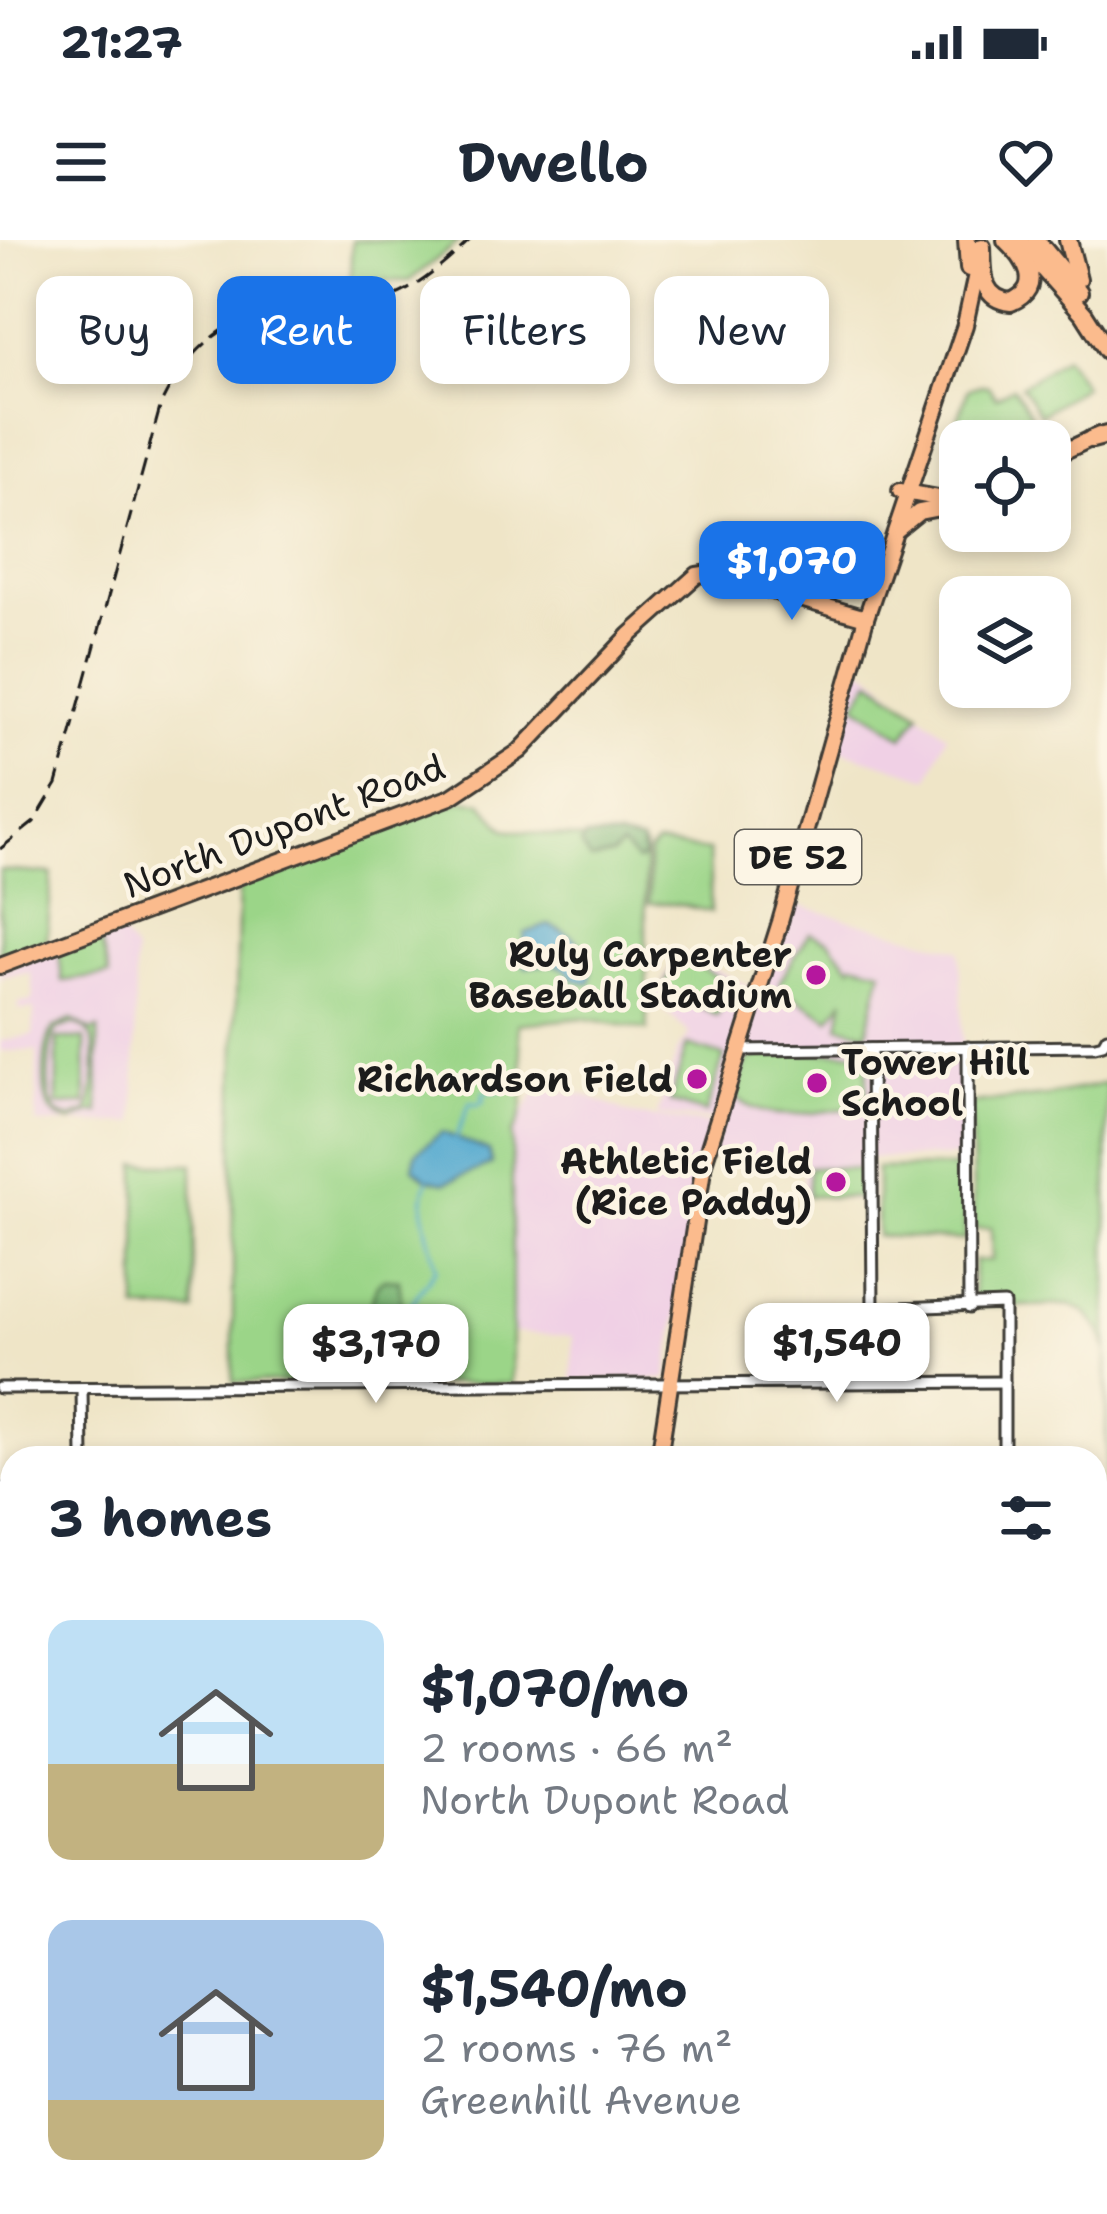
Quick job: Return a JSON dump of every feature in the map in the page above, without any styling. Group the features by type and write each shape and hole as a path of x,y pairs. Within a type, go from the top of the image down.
{"highway":[{"path":"977,242 987,291 1011,302 1025,294 1031,280 1027,264 1006,240"},
{"path":"1016,240 1072,299 1107,350"},
{"path":"1036,240 1107,332"},
{"path":"1068,240 1072,267 1091,308"},
{"path":"968,268 977,242"}],"main road":[{"name":"DE 52","path":"866,618 904,492 965,325 977,242"},
{"name":"DE 52","path":"661,1446 704,1163 945,364 968,268"},
{"path":"1071,448 1103,432"},
{"path":"915,469 928,490 939,495"},
{"path":"904,492 927,504 939,504"},
{"path":"892,538 914,515 939,508"},
{"name":"North Dupont Road","path":"0,966 452,797 520,751 630,635 694,576 714,574 866,618"}],"street":[{"path":"739,1050 1100,1045 1107,1037"},
{"path":"968,1047 969,1308"},
{"path":"871,1049 873,1309 1004,1304 1004,1446"},
{"path":"0,1388 1004,1382"},
{"path":"82,1388 82,1446"}],"shaded area":[{"path":"859,665 947,735 929,778 835,749"},
{"name":"Tower Hill School","path":"789,903 960,950 966,1157 870,1158 870,1201 803,1197 803,1159 711,1159 722,1120 657,1116 678,1050 690,1034 653,1000 678,950 762,993"},
{"path":"117,927 135,952 135,1123 36,1124 37,1051 0,1051 0,1041 33,1035 34,1009 19,1010 19,1002 34,997 31,973 3,976 0,981 0,971"},
{"path":"538,1088 585,1095 633,1115 710,1124 666,1379 572,1381 573,1336 499,1332 512,1132"}],"green space":[{"path":"352,240 461,240 409,281 396,281 396,276 350,276"},
{"path":"1065,357 1084,386 1040,415 1021,386"},
{"path":"988,386 996,397 1013,387 1034,420 958,420 968,389"},
{"path":"871,680 920,713 903,737 855,704"},
{"path":"461,800 481,802 505,829 645,847 647,1030 582,1018 518,1024 524,1096 512,1133 512,1384 233,1382 239,882"},
{"path":"585,837 642,843 643,859 637,861 622,846 612,855 591,860 581,845"},
{"path":"657,844 709,851 711,912 649,903 649,852"},
{"path":"0,870 52,874 47,940 0,958"},
{"name":"Ruly Carpenter Baseball Stadium","path":"810,933 829,941 851,967 853,963 882,970 867,1033 839,1026 844,999 830,1019 781,989 780,981"},
{"path":"101,941 109,975 62,981 59,951"},
{"path":"679,956 733,985 717,1016 663,987"},
{"path":"72,1020 92,1031 98,1029 99,1113 71,1122 58,1117 48,1106 44,1066 53,1028","holes":["74,1024 87,1030 92,1042 94,1074 87,1112 71,1118 54,1108 49,1069 57,1030"]},
{"path":"57,1039 85,1039 86,1104 57,1105"},
{"name":"Richardson Field","path":"687,1045 724,1056 706,1113 670,1102"},
{"path":"852,1052 867,1056 867,1108 782,1114 750,1107 736,1097 746,1062 759,1054"},
{"path":"1107,1083 1107,1353 1101,1331 1084,1311 1070,1305 973,1307 974,1261 992,1260 991,1228 974,1229 971,1103 1047,1096"},
{"path":"137,1164 193,1164 194,1311 137,1310"},
{"name":"Athletic Field (Rice Paddy)","path":"809,1167 864,1169 863,1198 808,1196"},
{"path":"963,1167 965,1240 877,1236 877,1168"},
{"path":"384,1279 399,1280 402,1307 377,1315 370,1307 377,1284"}],"water":[{"path":"548,925 582,946 590,962 590,983 575,980 559,966 526,967 522,962 525,933"},
{"path":"442,1132 489,1151 492,1164 445,1183 427,1179 413,1168 416,1153"},
{"path":"390,1322 425,1323 423,1342 381,1346"}],"waterway":[{"path":"456,1138 470,1102 477,1105 484,1101 483,1093 504,1089"},
{"path":"402,1322 436,1269 424,1214 428,1180"}],"railway":[{"path":"0,849 34,822 57,784 161,404 180,372 206,343 237,322 273,311 386,299 420,282 470,240"}],"place":[{"name":"Ruly Carpenter Baseball Stadium","path":"816,975"},
{"name":"Richardson Field","path":"697,1079"},
{"name":"Tower Hill School","path":"817,1083"},
{"name":"Athletic Field (Rice Paddy)","path":"836,1182"}]}
